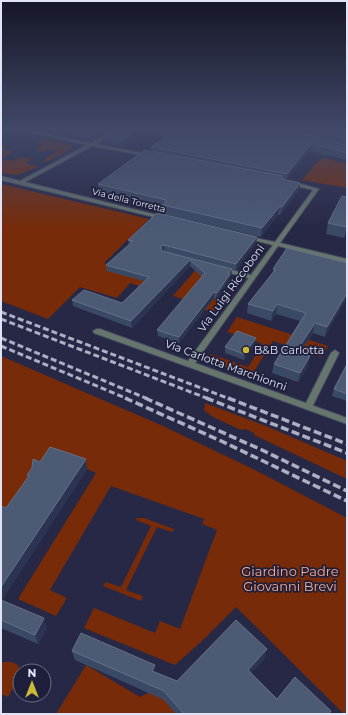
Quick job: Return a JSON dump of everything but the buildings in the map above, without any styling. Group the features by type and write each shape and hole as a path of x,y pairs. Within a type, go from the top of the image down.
{"street":[{"path":"20,183 58,162"},
{"name":"Via della Torretta","path":"1,178 169,219"},
{"name":"Via Luigi Riccoboni","path":"190,364 316,189 283,182"},
{"path":"238,235 347,261"},
{"path":"215,268 252,277"},
{"name":"Via Carlotta Marchionni","path":"97,331 347,421"},
{"path":"308,407 335,352"}],"green space":[{"path":"1,162 27,162 38,167 18,175 1,173"},
{"path":"317,162 341,162 347,164 347,188 302,180"},
{"path":"1,184 149,219 104,263 133,272 162,293 130,283 117,298 80,287 48,319 1,301"},
{"path":"198,267 213,271 195,293 222,301 213,312 191,306 194,302 173,296"},
{"path":"237,317 328,346 321,357 273,341 251,376 207,360 211,354 248,367 263,344 227,332"},
{"name":"Giardino Padre Giovanni Brevi","path":"1,356 163,426 253,469 347,518 347,714 344,714 236,607 175,665 84,628 94,608 155,633 160,621 180,629 217,530 202,524 204,519 111,486 50,590 67,598 56,616 18,599 96,473 87,469 1,525"},
{"path":"205,403 266,426 347,461 347,479 254,435 254,433 245,429 241,430 213,417 204,410"},
{"path":"137,518 144,518 174,529 172,532 157,527 126,590 143,596 141,601 103,586 106,582 121,587 151,526 136,520"},
{"path":"1,662 11,662 13,663 12,663 12,690 8,697 1,694"},
{"path":"86,665 140,697 148,693 149,690 169,699 166,702 176,714 56,714"}],"railway":[{"path":"1,312 230,399"},
{"path":"1,319 209,399"},
{"path":"1,338 148,399"},
{"path":"1,346 128,399"},
{"path":"125,398 219,440 347,501"},
{"path":"145,398 262,450 347,491"},
{"path":"206,398 347,453"},
{"path":"228,398 347,444"}],"place":[{"name":"B&B Carlotta","path":"246,350"}]}
